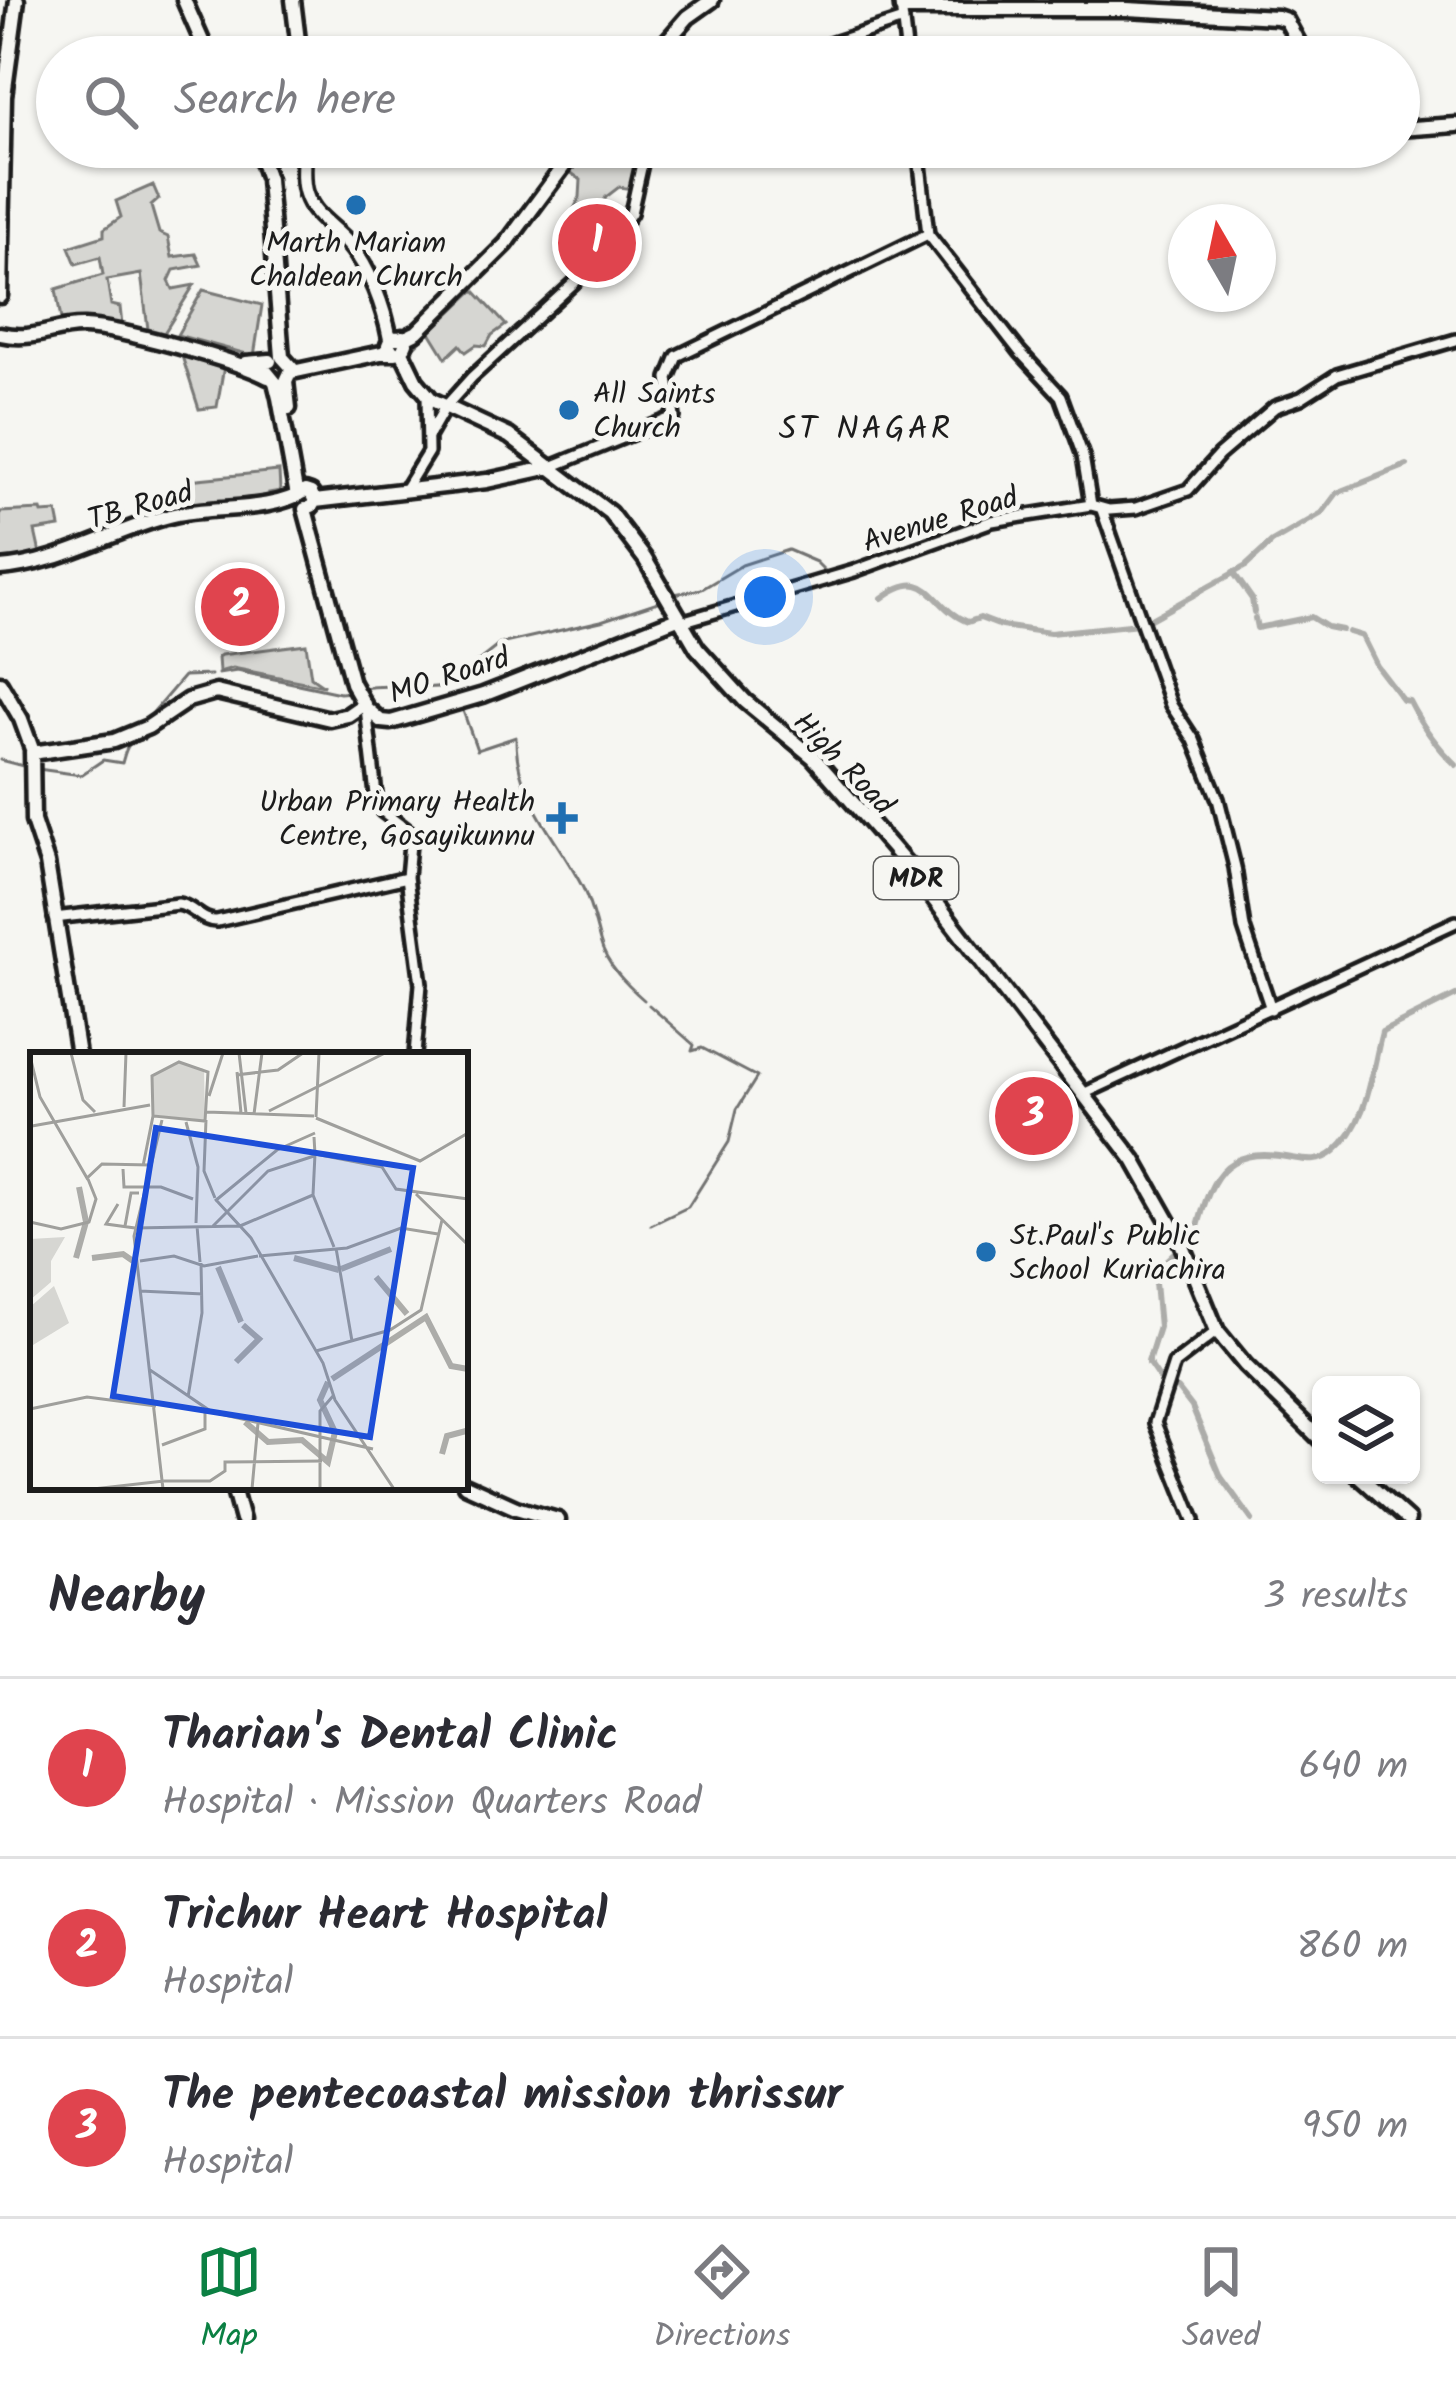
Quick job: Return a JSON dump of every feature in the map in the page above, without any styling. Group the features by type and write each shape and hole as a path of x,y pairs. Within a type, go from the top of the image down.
{"main road":[{"path":"0,296 4,95 17,0"},
{"path":"184,0 201,36"},
{"path":"292,0 297,36"},
{"path":"676,36 715,0"},
{"path":"902,10 1105,8 1277,16 1286,20 1295,36"},
{"path":"1420,128 1456,125"},
{"name":"MO Roard","path":"263,168 268,179 279,369 304,501 352,683 365,706 381,721 391,722 413,712 458,704 680,620"},
{"name":"High Road","path":"304,168 311,205 345,238 364,266 397,344 427,395 509,436 623,528 697,648 731,687 813,757 908,868 1129,1153 1163,1208 1217,1330 1312,1431"},
{"path":"0,333 28,338 89,327 279,369 397,344 417,332 506,244 564,168"},
{"path":"304,501 507,478 551,467"},
{"name":"TB Road","path":"0,568 21,567 137,524 304,501"},
{"path":"0,683 21,719 32,753 33,821 47,863 76,1052"},
{"path":"32,753 114,741 148,727 188,700 216,692 330,719 365,706"},
{"path":"1368,1484 1408,1520"},
{"path":"468,1487 516,1514 558,1520"},
{"path":"233,1490 242,1520"}],"street":[{"path":"839,36 902,10"},
{"path":"429,435 445,407 600,259 631,213 641,168"},
{"path":"920,168 928,234 1020,352 1061,396 1096,508 1171,705 1194,740 1222,811 1244,928 1270,1010"},
{"path":"551,467 674,417 668,370 692,346 773,312 928,234"},
{"name":"Avenue Road","path":"680,620 854,571 992,521 1136,508 1188,490 1263,415 1330,378 1456,340"},
{"path":"404,492 423,464 429,435 427,395"},
{"path":"365,706 376,803 411,833 407,877 421,984 416,1052"},
{"path":"54,918 178,904 217,921 407,877"},
{"path":"1083,1094 1456,922"},
{"path":"1194,1520 1156,1433 1156,1415 1174,1364 1217,1330"}],"shaded area":[{"path":"573,168 636,168 633,189 619,187 606,197 592,225 571,215 580,197 581,180 570,172"},
{"path":"153,185 159,199 151,206 159,233 168,237 172,257 196,254 201,265 174,270 169,281 173,289 194,285 164,333 148,329 141,274 107,280 111,305 120,307 122,325 61,320 56,289 103,275 100,257 76,264 69,247 104,236 104,229 121,217 116,201"},
{"path":"203,290 262,305 254,356 177,335"},
{"path":"474,290 506,325 486,346 476,345 466,352 460,345 446,358 430,332"},
{"path":"181,353 224,366 217,407 199,409"},
{"path":"279,471 280,491 269,493 270,498 173,509 176,495 188,480"},
{"path":"0,512 57,512 60,527 35,531 41,558 5,564 0,558"},
{"path":"306,644 311,677 324,686 233,668 219,672 221,655"}],"waterway":[{"path":"411,350 474,290"},
{"path":"371,363 387,359"},
{"path":"1147,621 1246,566 1272,542 1322,513 1337,493 1407,465"},
{"path":"152,516 160,499"},
{"path":"674,594 702,589 742,565 788,550 816,562 827,573"},
{"path":"1233,572 1252,599 1254,612"},
{"path":"882,598 898,588 921,586 968,622 980,618 1050,633 1139,624"},
{"path":"453,681 500,644 601,621 661,601"},
{"path":"1255,618 1257,628 1311,617 1342,630"},
{"path":"1349,632 1362,636 1377,666 1456,765"},
{"path":"218,674 237,671 352,692"},
{"path":"143,724 184,676 211,675"},
{"path":"364,688 449,685"},
{"path":"462,708 477,750 516,737 522,779 583,888 603,950 644,1000"},
{"path":"38,769 81,775 103,760 122,763 128,746 145,739 145,734"},
{"path":"0,760 27,767"},
{"path":"1193,1246 1220,1173 1247,1157 1315,1160 1335,1151 1362,1111 1382,1032 1456,995"},
{"path":"649,1005 694,1045 692,1051 702,1048 757,1077 737,1109 729,1142 688,1207 651,1225"},
{"path":"1173,1254 1154,1272 1159,1327 1148,1362 1163,1384 1178,1389 1192,1407 1221,1477 1252,1520"}],"place":[{"name":"Marth Mariam Chaldean Church","path":"356,205"},
{"name":"Tharian's Dental Clinic","path":"597,243"},
{"name":"All Saints Church","path":"569,410"},
{"name":"Trichur Heart Hospital","path":"240,607"},
{"name":"Urban Primary Health Centre, Gosayikunnu","path":"562,818"},
{"name":"The pentecoastal mission thrissur","path":"1034,1116"},
{"name":"St.Paul's Public School Kuriachira","path":"986,1252"}],"district":[{"name":"ST NAGAR","path":"866,427"}]}
